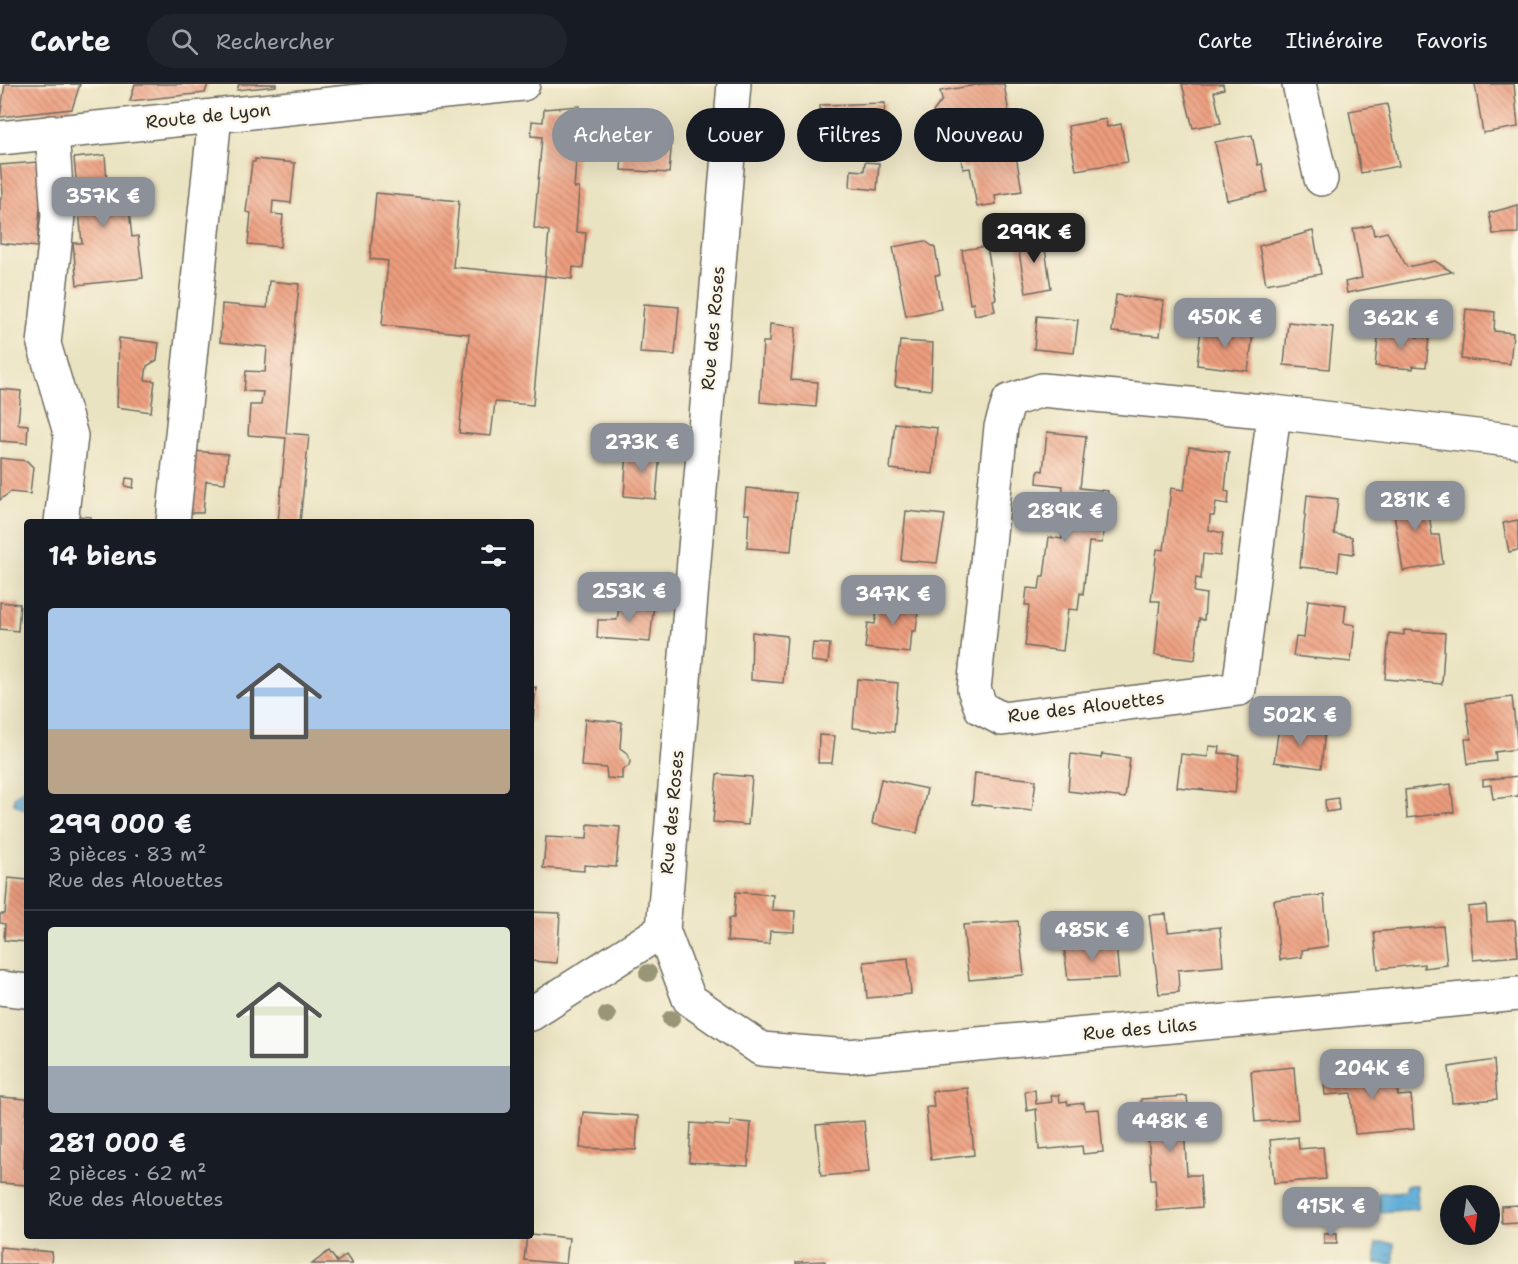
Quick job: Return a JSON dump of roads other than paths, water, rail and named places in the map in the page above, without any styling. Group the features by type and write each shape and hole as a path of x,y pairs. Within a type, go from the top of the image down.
{"street":[{"name":"Route de Lyon","path":"0,138 215,116 383,91 523,84"},
{"name":"Rue des Roses","path":"734,84 663,930 689,999 761,1049"},
{"path":"1299,84 1321,179"},
{"path":"173,519 215,116"},
{"path":"52,132 58,216 44,344 71,436 61,519"},
{"name":"Rue des Alouettes","path":"1274,412 1239,689 1002,719 981,708 974,689 1001,427 1009,401 1041,390 1274,412 1518,441"},
{"path":"534,1012 663,930"},
{"path":"0,988 24,991"},
{"name":"Rue des Lilas","path":"761,1049 848,1056 1518,994"}],"water":[{"path":"24,789 24,809 14,804 14,797"},
{"path":"1406,1185 1417,1185 1418,1209 1379,1212 1378,1193 1406,1191"},
{"path":"1376,1243 1394,1243 1394,1264 1376,1264"}]}
